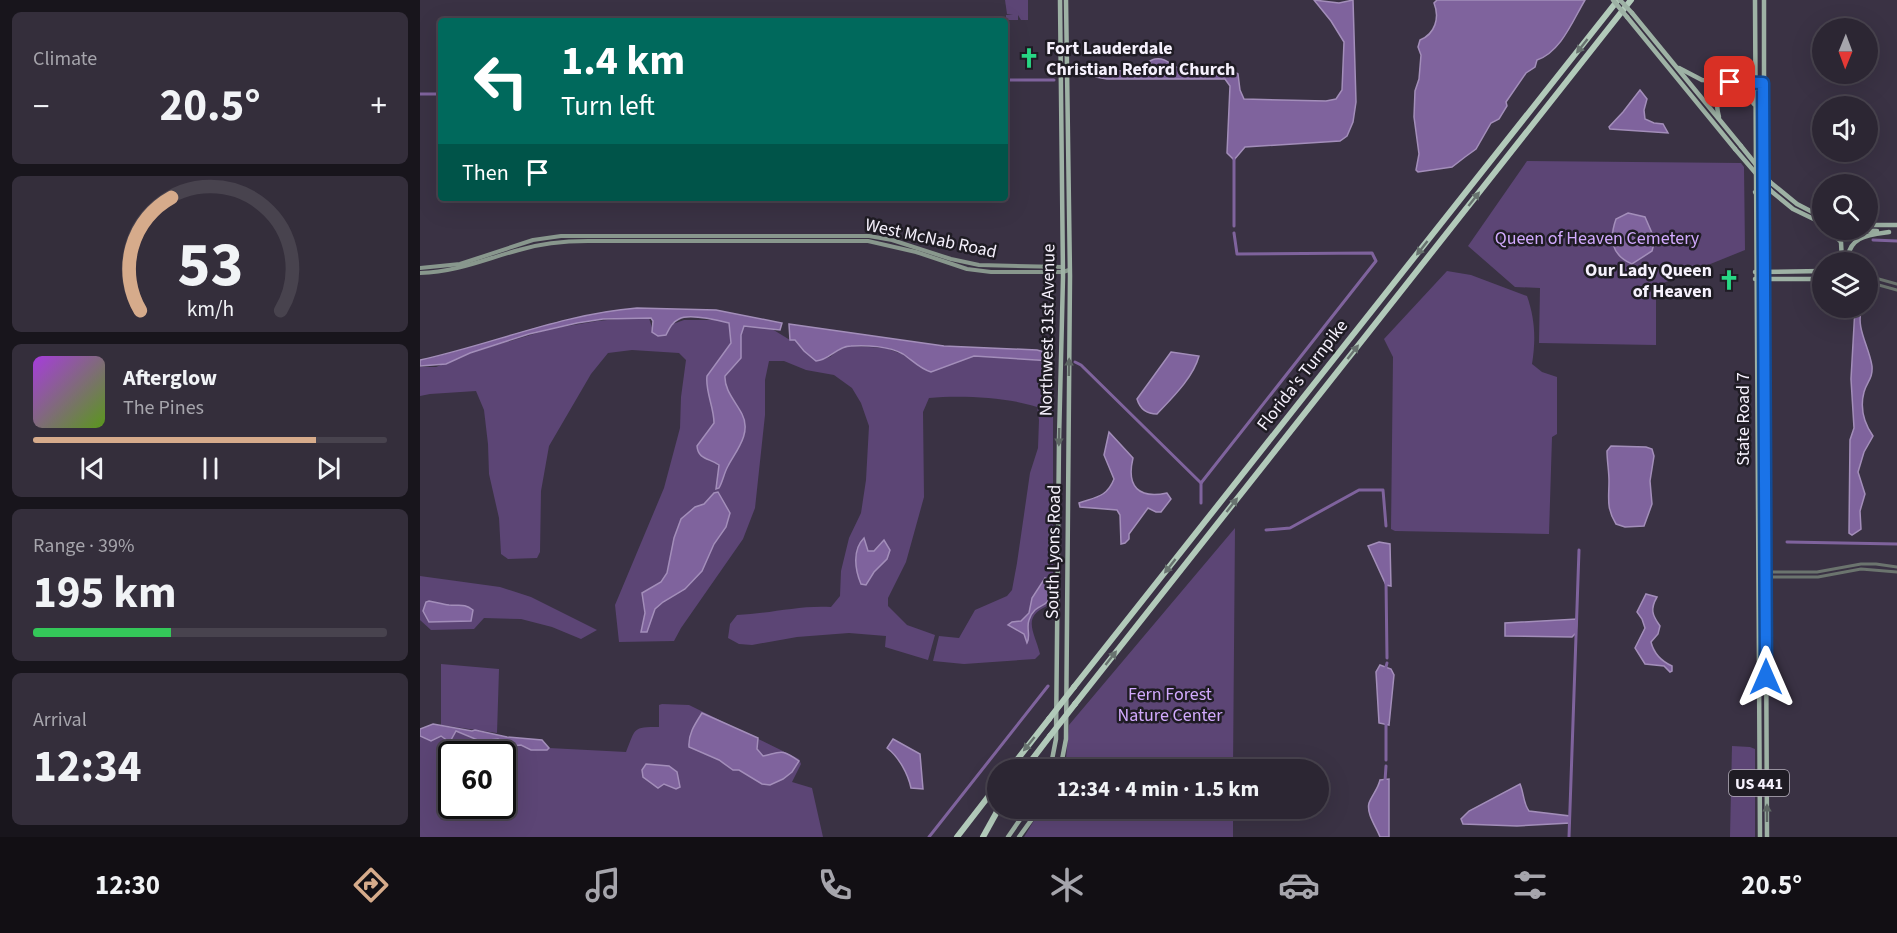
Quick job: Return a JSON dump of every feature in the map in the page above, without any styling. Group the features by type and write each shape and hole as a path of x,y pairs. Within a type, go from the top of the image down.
{"highway":[{"name":"Florida's Turnpike","path":"1018,759 1619,0"},
{"name":"Florida's Turnpike","path":"1032,759 1631,0"},
{"path":"957,837 987,798"},
{"path":"983,837 993,819"}],"main road":[{"name":"Northwest 31st Avenue","path":"1052,759 1056,739 1058,660 1063,270 1060,0"},
{"name":"Northwest 31st Avenue","path":"1066,0 1069,335"},
{"path":"1612,0 1674,64 1770,182 1812,215"},
{"path":"1619,0 1735,150 1771,191 1793,209 1812,218"},
{"name":"State Road 7","path":"1763,0 1767,837"},
{"path":"1755,1 1760,7 1763,27"},
{"name":"State Road 7","path":"1755,1 1760,837"},
{"path":"1674,64 1702,80 1763,85"},
{"path":"1720,120 1716,108 1721,92 1730,88 1755,85"},
{"path":"1730,88 1744,92 1755,106"},
{"path":"1755,192 1759,198 1764,223"},
{"path":"1878,225 1897,225"},
{"path":"1878,231 1897,232"},
{"path":"1849,252 1857,240 1889,232"},
{"name":"West McNab Road","path":"420,268 460,264 533,240 561,236 753,235 869,236 892,240 951,259 979,265 1063,270"},
{"path":"1839,240 1843,251"},
{"name":"West McNab Road","path":"420,273 460,269 518,250 563,241 868,241 908,249 967,269 991,273 1069,270"},
{"path":"1755,272 1812,272"},
{"path":"1755,279 1812,279"},
{"name":"South Lyons Road","path":"1062,759 1066,739 1069,335"},
{"path":"1059,536 1067,536"},
{"path":"1758,657 1763,663 1766,677"},
{"path":"1759,730 1766,740"},
{"path":"1759,743 1766,757"},
{"path":"1008,837 1020,819"},
{"path":"1019,837 1032,819"}],"street":[{"path":"1878,279 1897,284"},
{"path":"1878,285 1897,290"},
{"path":"1758,574 1817,572 1861,564 1897,567"},
{"path":"1765,574 1818,577 1861,568 1897,572"}],"green space":[{"path":"1005,0 1028,0 1028,20 1021,20 1018,15 1018,20 1008,20 1006,15 1013,15 1007,14"},
{"path":"645,16 683,16 683,18 645,18"},
{"name":"Queen of Heaven Cemetery","path":"1527,161 1741,163 1744,167 1745,250 1656,286 1656,345 1539,343 1540,288 1515,287 1468,246"},
{"path":"1447,271 1471,275 1527,296 1534,329 1532,364 1542,372 1557,377 1557,434 1552,437 1549,534 1395,531 1391,529 1393,357 1384,339"},
{"path":"638,317 649,318 653,331 684,320 718,320 772,329 790,340 795,340 816,361 830,357 842,347 850,346 886,348 904,355 927,371 974,356 1052,361 1053,590 1047,606 1039,610 1032,620 1040,654 1035,659 964,664 933,661 939,636 959,638 975,610 1007,596 1012,590 1030,473 1038,448 1039,420 1037,407 1012,401 969,397 929,398 923,412 924,497 906,562 888,598 888,606 907,625 935,635 928,660 885,647 886,636 849,633 797,637 752,645 739,644 728,638 730,624 737,615 807,607 831,607 840,596 841,571 849,538 861,513 866,480 869,426 861,403 852,388 834,375 806,370 784,361 769,361 765,380 765,415 755,508 743,539 674,641 619,642 615,605 664,488 680,428 686,360 679,353 632,350 608,353 591,374 549,446 541,491 540,552 537,558 508,559 501,554 499,518 489,474 484,410 476,391 420,396 420,367 436,367 467,354 550,329"},
{"name":"Fern Forest Nature Center","path":"1235,528 1233,759 1066,759 1069,725"},
{"path":"420,576 500,587 531,597 597,630 581,639 552,627 521,619 484,618 474,629 431,630 420,620"},
{"path":"441,664 499,669 497,733 441,725"},
{"path":"659,705 689,705 799,759 801,764 792,782 812,788 823,837 420,837 420,736 431,741 441,736 445,739 455,731 480,741 438,741 438,819 516,819 516,746 521,745 531,750 549,748 626,752 636,730 659,727"},
{"path":"1732,746 1755,749 1755,837 1730,837"},
{"path":"1035,819 1233,819 1233,837 1024,837"}],"shaded area":[{"path":"1314,0 1339,3 1353,0 1356,102 1353,122 1347,136 1340,141 1245,147 1234,160 1227,153 1230,86 1225,79 1107,79 1094,75 1100,70 1134,70 1159,59 1181,69 1232,70 1238,74 1244,99 1326,101 1336,99 1342,90 1344,42"},
{"path":"1437,0 1585,0 1560,43 1537,60 1535,67 1526,73 1506,102 1507,106 1499,119 1491,123 1476,149 1452,167 1418,172 1416,170 1419,154 1414,117 1415,91 1419,79 1421,55 1418,47 1420,40 1433,30 1436,20 1434,3"},
{"path":"1640,90 1647,99 1644,110 1645,119 1663,124 1668,133 1610,129 1609,127"},
{"path":"1628,213 1645,217 1655,240 1652,251 1632,264 1620,256 1612,240 1616,219"},
{"path":"637,308 716,310 782,323 780,330 744,326 741,335 741,358 725,376 725,381 745,421 744,435 719,488 716,489 719,465 702,456 697,446 714,423 707,376 731,343 729,323 684,317 674,322 666,335 658,336 652,332 651,318 603,319 529,334 470,353 446,364 420,366 420,360 555,323 609,311"},
{"path":"1854,318 1860,318 1872,366 1872,374 1862,403 1867,426 1873,436 1864,452 1858,472 1865,494 1860,511 1861,529 1852,535 1849,533 1850,440 1854,428 1851,379"},
{"path":"789,324 944,346 1037,350 1048,353 1053,358 1052,361 974,356 931,372 897,351 857,346 842,348 816,361 795,340 790,340"},
{"path":"1171,352 1199,356 1187,380 1157,414 1147,412 1140,406 1137,399"},
{"path":"1109,432 1133,458 1131,477 1137,489 1149,494 1167,493 1171,499 1161,512 1148,508 1129,534 1129,539 1121,544 1120,515 1117,510 1080,507 1079,503 1104,493 1114,479 1104,455"},
{"path":"1611,446 1652,449 1654,456 1650,481 1652,504 1644,526 1625,527 1616,524 1613,518 1609,503 1607,455"},
{"path":"718,492 730,513 726,527 714,544 702,571 685,589 655,609 647,632 641,632 645,613 642,593 661,582 667,573 674,538 681,519"},
{"path":"864,538 868,551 874,551 884,540 890,550 887,559 874,572 866,585 861,584 856,560 858,548"},
{"path":"1379,542 1390,544 1391,586 1386,585 1368,546"},
{"path":"1045,578 1050,596 1046,603 1031,615 1028,623 1027,643 1024,634 1008,625 1021,621 1029,613 1032,598"},
{"path":"1646,594 1657,597 1653,605 1653,612 1660,626 1658,634 1651,642 1658,657 1672,666 1670,672 1664,666 1645,664 1635,648 1645,628 1637,612"},
{"path":"426,602 467,606 473,610 471,621 429,622 423,611"},
{"path":"1577,619 1576,633 1572,637 1505,636 1505,623"},
{"path":"1380,665 1391,669 1394,675 1389,725 1379,723 1376,672"},
{"path":"702,713 758,738 757,749 763,756 781,752 799,761 792,772 770,785 762,784 739,770 733,770 719,760 689,747 691,733"},
{"path":"433,724 475,730 507,737 542,740 549,748 531,750 521,745 516,746 516,741 498,739 480,741 456,731 451,740 448,741 441,736 431,741 420,736 420,729"},
{"path":"893,739 920,754 923,789 911,788 902,766 887,748"},
{"path":"646,764 669,766 677,772 680,787 676,789 664,784 658,788 643,777 642,770"},
{"path":"1389,779 1389,837 1380,837 1368,807 1380,780"},
{"path":"1520,784 1529,811 1570,816 1570,823 1517,826 1463,824 1461,819 1469,811"}],"waterway":[{"path":"1008,80 1054,80"},
{"path":"420,94 438,94"},
{"path":"1234,159 1234,226"},
{"path":"1201,483 1376,261 1372,253 1237,254 1234,233"},
{"path":"1873,240 1897,241"},
{"path":"1075,362 1081,365 1201,483 1201,503"},
{"path":"1266,530 1290,528 1359,490 1383,490 1386,526"},
{"path":"1787,542 1897,544"},
{"path":"1569,837 1579,550"},
{"path":"1386,581 1387,658"},
{"path":"1385,671 1387,663"},
{"path":"929,837 1048,686"},
{"path":"1386,723 1386,760"},
{"path":"1385,781 1386,766"}],"place":[{"name":"Fort Lauderdale Christian Reford Church","path":"1029,58"},
{"name":"Our Lady Queen of Heaven","path":"1729,280"}],"route":[{"path":"1730,82 1763,83 1766,677"}]}
